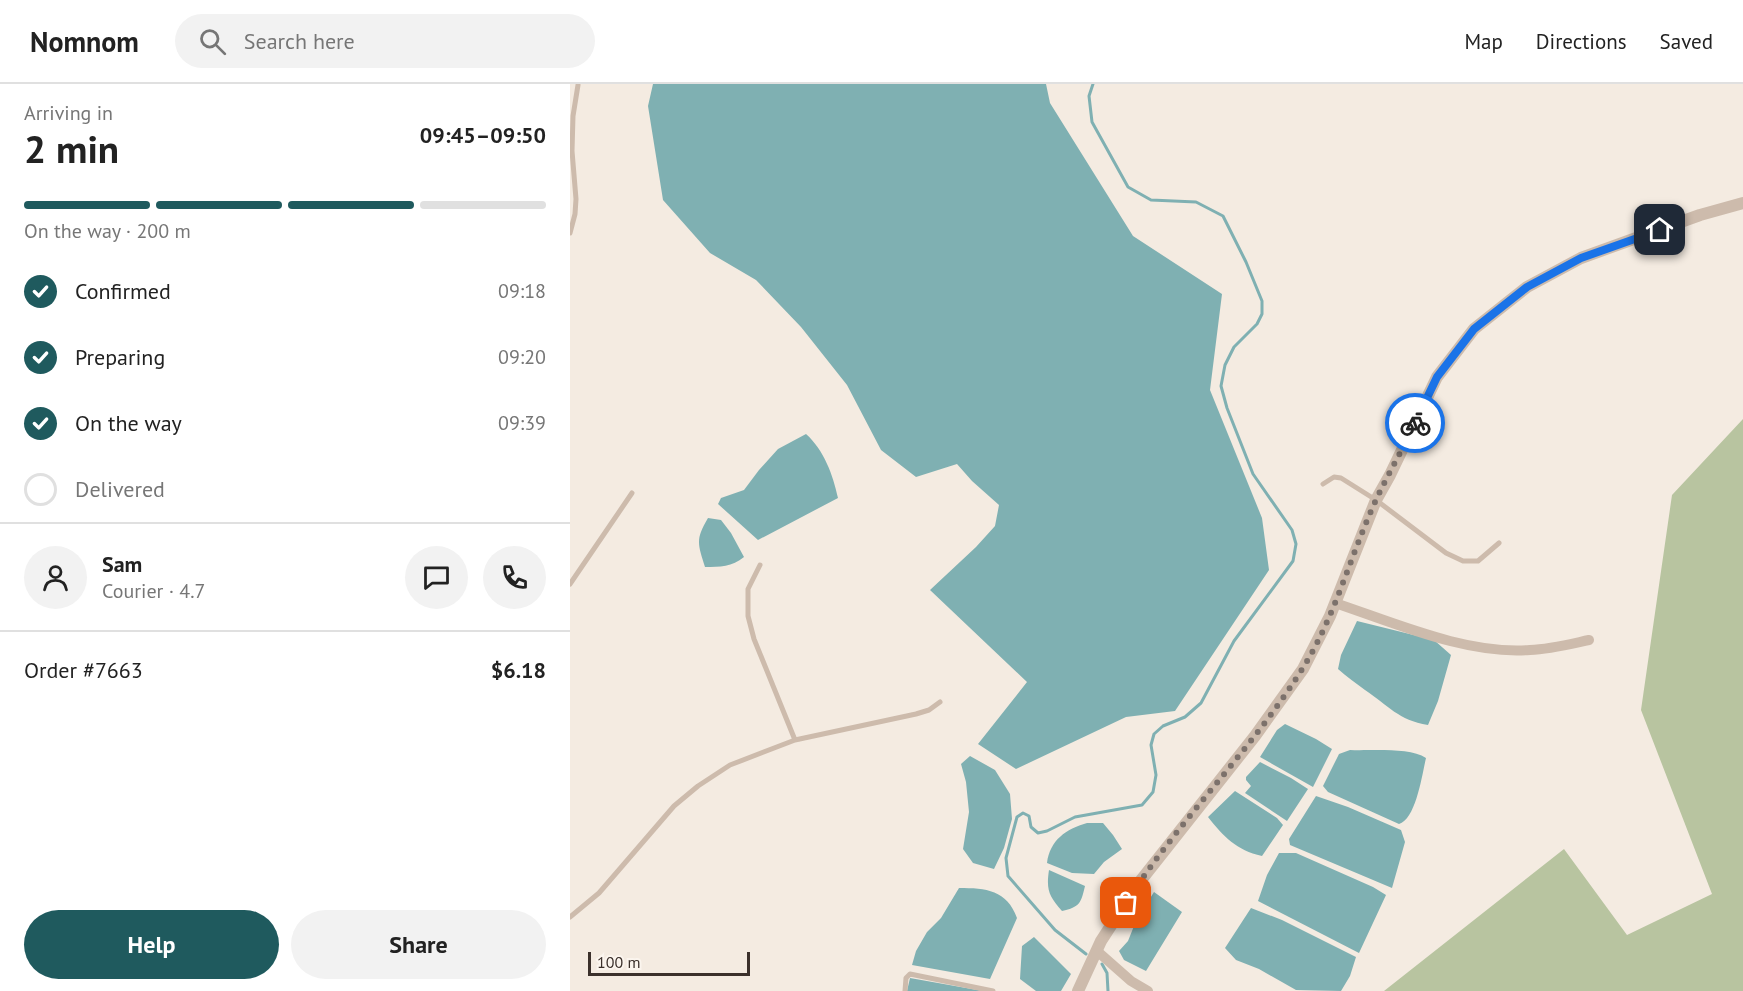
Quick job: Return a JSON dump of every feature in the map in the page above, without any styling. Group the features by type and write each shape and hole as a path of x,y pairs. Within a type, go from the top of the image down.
{"street":[{"path":"1078,991 1107,932 1154,862 1255,736 1302,669 1335,603 1376,500 1437,377 1474,329 1527,287 1581,258 1700,215 1743,203"},
{"path":"1335,603 1446,640 1496,649 1529,650 1589,640"},
{"path":"1097,951 1131,981 1148,991"}],"lane":[{"path":"570,233 576,199 572,151 573,116 578,85"},
{"path":"1323,484 1334,477 1341,478 1376,500 1446,553 1463,561 1478,561 1499,543"},
{"path":"570,584 632,494"},
{"path":"760,565 748,589 748,616 754,639 795,740"},
{"path":"570,917 599,893 674,806 698,786 730,765 795,740 916,714 929,710 940,702"},
{"path":"905,991 906,978 913,974 993,991"}],"green space":[{"path":"1743,419 1743,991 1384,991 1564,849 1627,935 1712,894 1641,710 1672,495"}],"water":[{"path":"653,84 1046,84 1050,103 1133,236 1222,294 1210,390 1262,518 1269,570 1175,711 1126,717 1016,769 978,744 1027,682 930,590 995,526 999,505 957,464 916,477 881,450 847,385 801,327 756,280 710,253 663,200 648,106"},
{"path":"806,434 827,463 838,498 758,540 718,504 721,498 744,490 778,449"},
{"path":"708,518 721,520 744,557 730,565 705,567 699,537"},
{"path":"1357,621 1434,640 1451,655 1438,701 1428,725 1409,720 1394,712 1338,669 1341,655"},
{"path":"1285,724 1332,749 1313,787 1260,757 1277,730"},
{"path":"1350,750 1410,752 1426,758 1414,805 1405,820 1399,824 1328,792 1323,786 1339,754"},
{"path":"970,756 995,770 1010,794 1012,819 1004,848 994,869 973,863 963,849 969,812 966,782 961,764"},
{"path":"1260,762 1308,789 1287,821 1245,793 1251,786 1246,777"},
{"path":"1235,791 1277,818 1283,825 1262,856 1231,842 1208,817"},
{"path":"1316,796 1401,830 1405,842 1392,888 1290,845 1289,839"},
{"path":"1087,823 1103,823 1122,849 1104,862 1094,874 1072,873 1047,863 1055,842 1060,837"},
{"path":"1279,853 1296,853 1386,895 1359,953 1258,901 1267,875"},
{"path":"1049,870 1085,886 1081,900 1076,906 1062,911 1051,897 1048,888"},
{"path":"959,888 994,892 1008,902 1017,918 990,979 912,965 916,951 927,932 941,918"},
{"path":"1154,892 1182,912 1146,971 1124,960 1119,951 1128,941 1136,921"},
{"path":"1251,908 1282,920 1356,957 1350,976 1341,991 1296,990 1259,969 1236,960 1225,948"},
{"path":"1034,937 1071,974 1061,991 1036,991 1020,979 1022,946"},
{"path":"910,978 983,991 907,991"}],"waterway":[{"path":"1086,954 1055,930 1008,876 1006,858 1017,817 1023,813 1029,816 1031,827 1038,833 1075,817 1142,805 1153,792 1156,775 1151,745 1154,734 1163,726 1185,717 1201,703 1234,641 1293,561 1296,544 1292,530 1253,474 1227,408 1221,386 1225,365 1234,347 1257,324 1262,314 1262,301 1246,262 1223,216 1196,202 1151,200 1128,187 1092,122 1089,96 1093,84"},
{"path":"1102,964 1107,973 1108,991"}],"way so far":[{"path":"1126,903 1154,862 1265,723 1302,669 1330,616 1376,500 1415,423"}],"route":[{"path":"1415,423 1437,377 1474,329 1527,287 1581,258 1660,230"}]}
